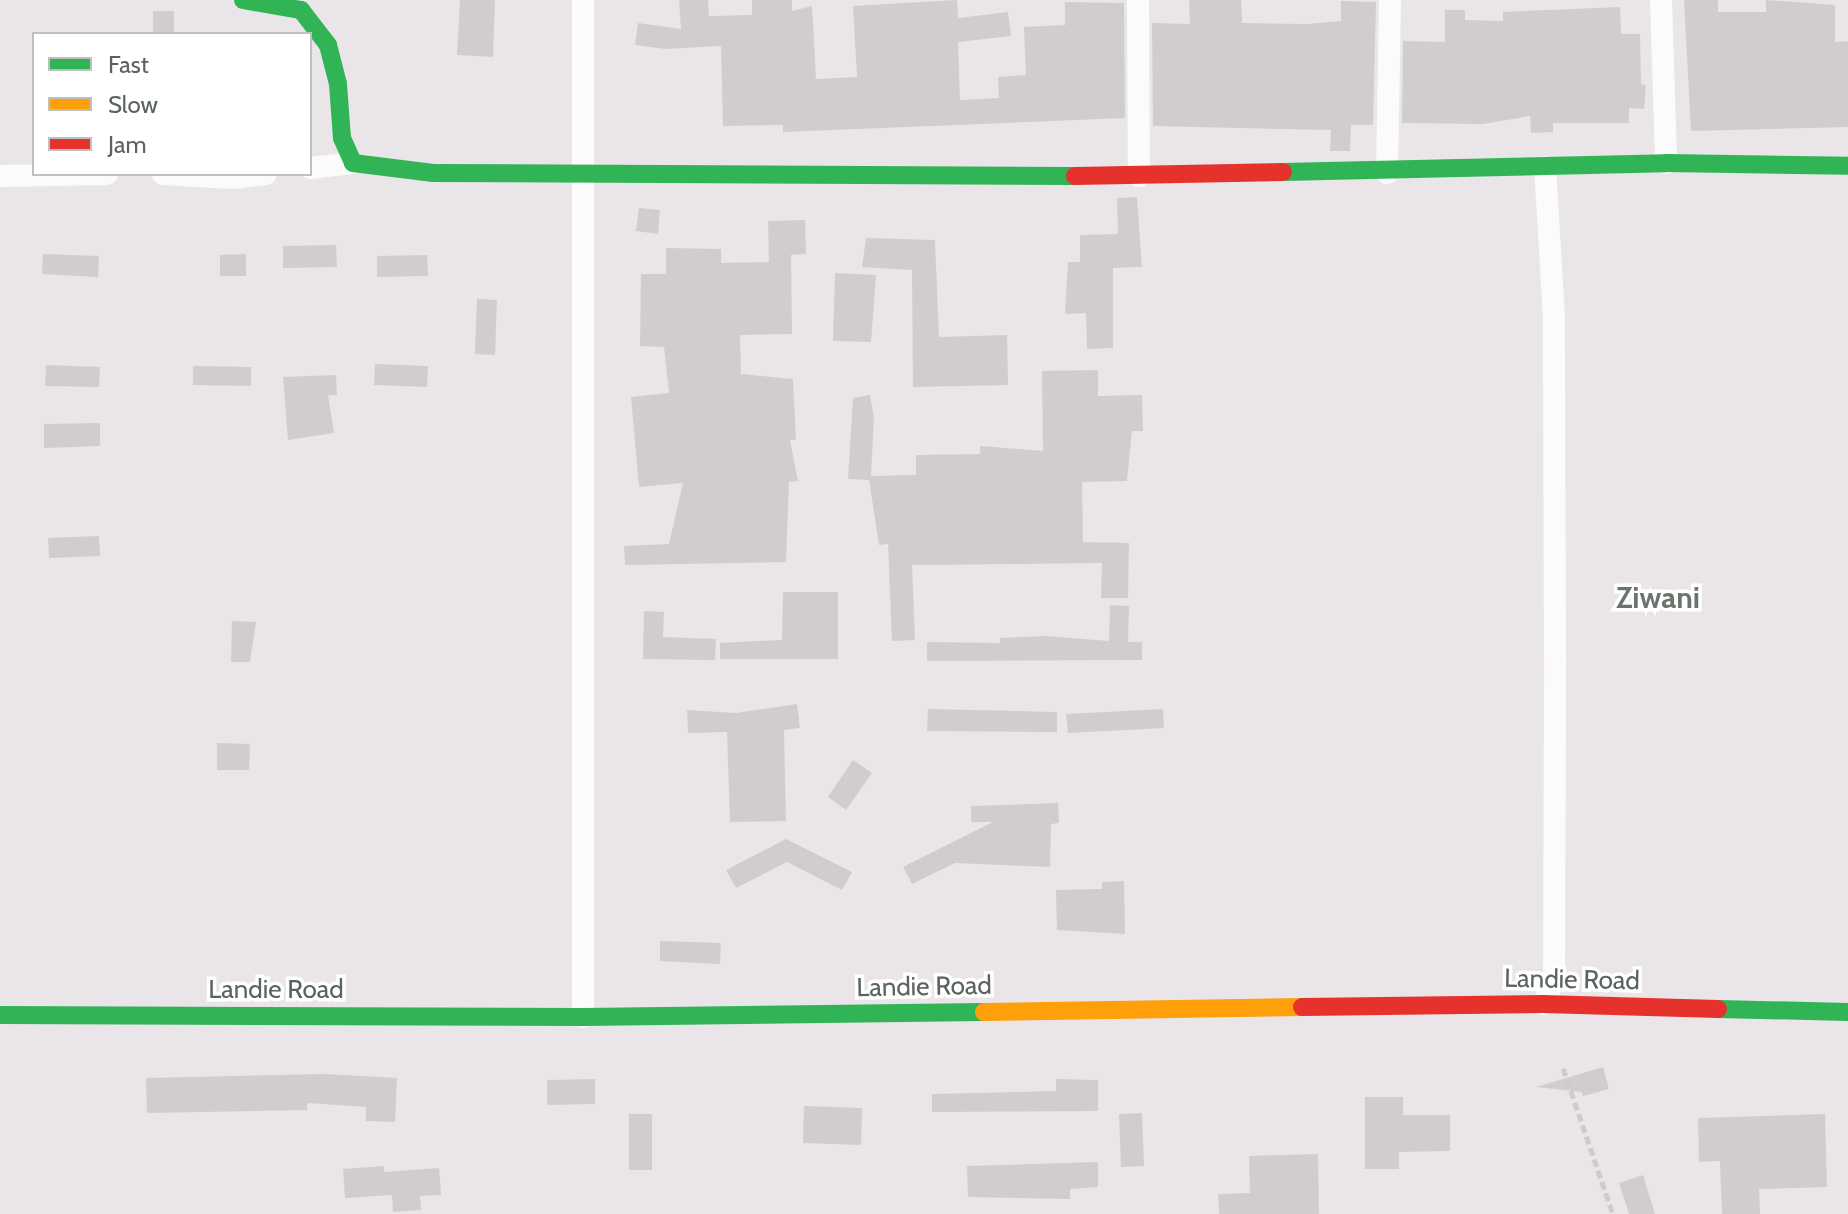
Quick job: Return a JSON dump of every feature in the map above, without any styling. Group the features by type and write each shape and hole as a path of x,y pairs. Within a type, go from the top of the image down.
{"street":[{"path":"243,0 301,10 328,45 338,84 342,138 353,163"},
{"path":"583,0 587,175 583,1017"},
{"path":"1138,0 1139,176"},
{"path":"1387,173 1390,0"},
{"path":"1661,0 1666,163"},
{"path":"312,168 353,163 433,173 1139,176 1387,173 1666,163 1848,166"},
{"path":"1543,1004 1554,980 1555,687 1554,318 1545,167"},
{"path":"0,176 32,175"},
{"name":"Landie Road","path":"0,1015 583,1017 1543,1004 1848,1012"}],"path":[{"path":"1563,1068 1613,1214"}],"building":[{"path":"460,0 495,0 493,57 457,55"},
{"path":"679,0 708,0 709,16 752,15 752,0 792,0 792,11 812,6 816,79 857,77 853,6 957,0 958,18 1008,12 1011,36 958,42 960,100 999,98 998,77 1026,75 1024,27 1065,25 1065,2 1124,3 1125,118 783,132 783,125 723,126 721,46 665,49 635,45 638,23 681,29"},
{"path":"1189,0 1241,0 1242,23 1308,24 1341,21 1341,1 1376,2 1373,125 1351,125 1350,151 1330,151 1331,130 1153,126 1152,23 1190,24"},
{"path":"1684,0 1718,0 1718,12 1766,12 1766,0 1835,5 1835,42 1848,41 1848,127 1691,131"},
{"path":"1620,7 1621,34 1640,34 1641,84 1646,85 1644,109 1629,108 1629,123 1553,123 1553,132 1531,133 1530,116 1483,124 1402,123 1403,41 1445,42 1445,10 1465,10 1465,20 1503,21 1503,12"},
{"path":"153,11 174,11 174,32 153,32"},
{"path":"1137,197 1142,267 1113,268 1113,348 1087,349 1086,313 1065,314 1068,262 1080,262 1080,235 1118,234 1117,198"},
{"path":"639,208 660,210 658,234 636,231"},
{"path":"805,220 806,254 791,255 792,334 740,335 741,374 793,379 796,440 790,440 798,481 789,482 786,562 625,565 624,546 669,544 683,483 639,487 631,397 669,393 664,347 640,346 641,274 666,274 666,248 721,249 721,263 769,262 768,221"},
{"path":"866,238 935,240 939,337 1007,335 1008,385 913,387 912,270 862,267"},
{"path":"336,245 337,267 283,268 283,246"},
{"path":"43,254 99,256 98,277 42,274"},
{"path":"246,254 246,276 220,276 220,255"},
{"path":"427,255 428,276 377,277 377,256"},
{"path":"835,273 876,275 871,342 833,341"},
{"path":"477,299 497,300 495,355 475,354"},
{"path":"375,364 428,366 427,387 374,385"},
{"path":"46,365 100,367 99,387 45,386"},
{"path":"193,366 251,367 251,386 193,385"},
{"path":"1098,370 1098,396 1142,395 1143,431 1132,431 1127,481 1082,482 1083,542 1129,543 1128,598 1101,598 1102,563 912,565 915,640 892,641 888,544 879,545 869,480 848,479 853,398 870,395 874,418 871,476 916,475 916,455 980,454 980,446 1043,451 1042,371"},
{"path":"336,375 337,395 328,395 334,433 288,440 283,377"},
{"path":"100,423 100,446 44,448 44,424"},
{"path":"99,536 100,556 49,558 48,538"},
{"path":"783,592 838,592 838,659 720,659 720,643 782,640"},
{"path":"1110,605 1129,606 1128,642 1142,642 1142,660 927,661 927,642 1000,643 1000,638 1045,636 1109,641"},
{"path":"644,611 664,612 663,637 716,639 715,660 643,659"},
{"path":"232,621 256,622 250,662 231,662"},
{"path":"797,704 800,728 784,730 786,821 730,822 727,732 688,733 687,710 736,713"},
{"path":"928,709 1057,712 1057,732 927,731"},
{"path":"1163,709 1164,728 1068,733 1066,714"},
{"path":"217,743 250,744 249,770 217,770"},
{"path":"853,760 872,773 846,810 828,797"},
{"path":"1058,803 1059,823 1051,824 1050,867 955,863 912,884 903,867 993,822 971,822 971,806"},
{"path":"786,839 852,872 842,890 787,862 736,888 726,870"},
{"path":"1124,881 1125,934 1057,930 1056,890 1102,889 1102,882"},
{"path":"660,941 721,943 720,964 660,961"},
{"path":"1603,1067 1609,1089 1583,1096 1582,1092 1536,1087"},
{"path":"324,1074 397,1078 395,1122 366,1121 366,1107 307,1103 307,1110 147,1113 146,1078"},
{"path":"595,1079 595,1104 547,1105 547,1080"},
{"path":"1056,1079 1098,1080 1098,1111 932,1112 932,1094 1056,1091"},
{"path":"1365,1097 1403,1097 1403,1115 1450,1115 1450,1151 1399,1152 1399,1169 1365,1169"},
{"path":"804,1106 862,1108 861,1145 803,1143"},
{"path":"1142,1113 1144,1166 1121,1167 1119,1114"},
{"path":"629,1114 652,1114 652,1170 629,1170"},
{"path":"1825,1114 1827,1187 1759,1189 1760,1214 1722,1214 1720,1161 1699,1162 1698,1118"},
{"path":"1318,1154 1319,1214 1219,1214 1218,1194 1250,1193 1249,1156"},
{"path":"1098,1162 1098,1187 1070,1189 1070,1199 968,1197 967,1166"},
{"path":"384,1166 384,1172 439,1168 441,1195 420,1196 421,1210 393,1212 392,1195 345,1198 343,1169"},
{"path":"1643,1175 1655,1214 1629,1214 1619,1183"}],"traffic: fast":[{"path":"243,0 301,10 328,45 338,84 342,138 353,163 433,173 1075,176"},
{"path":"1283,172 1666,163 1848,166"},
{"path":"1718,1009 1848,1012"},
{"path":"0,1015 583,1017 984,1012"}],"traffic: slow":[{"path":"984,1012 1302,1007"}],"traffic: jam":[{"path":"1075,176 1283,172"},
{"path":"1302,1007 1543,1004 1718,1009"}],"district":[{"name":"Ziwani","path":"1658,598"}]}
